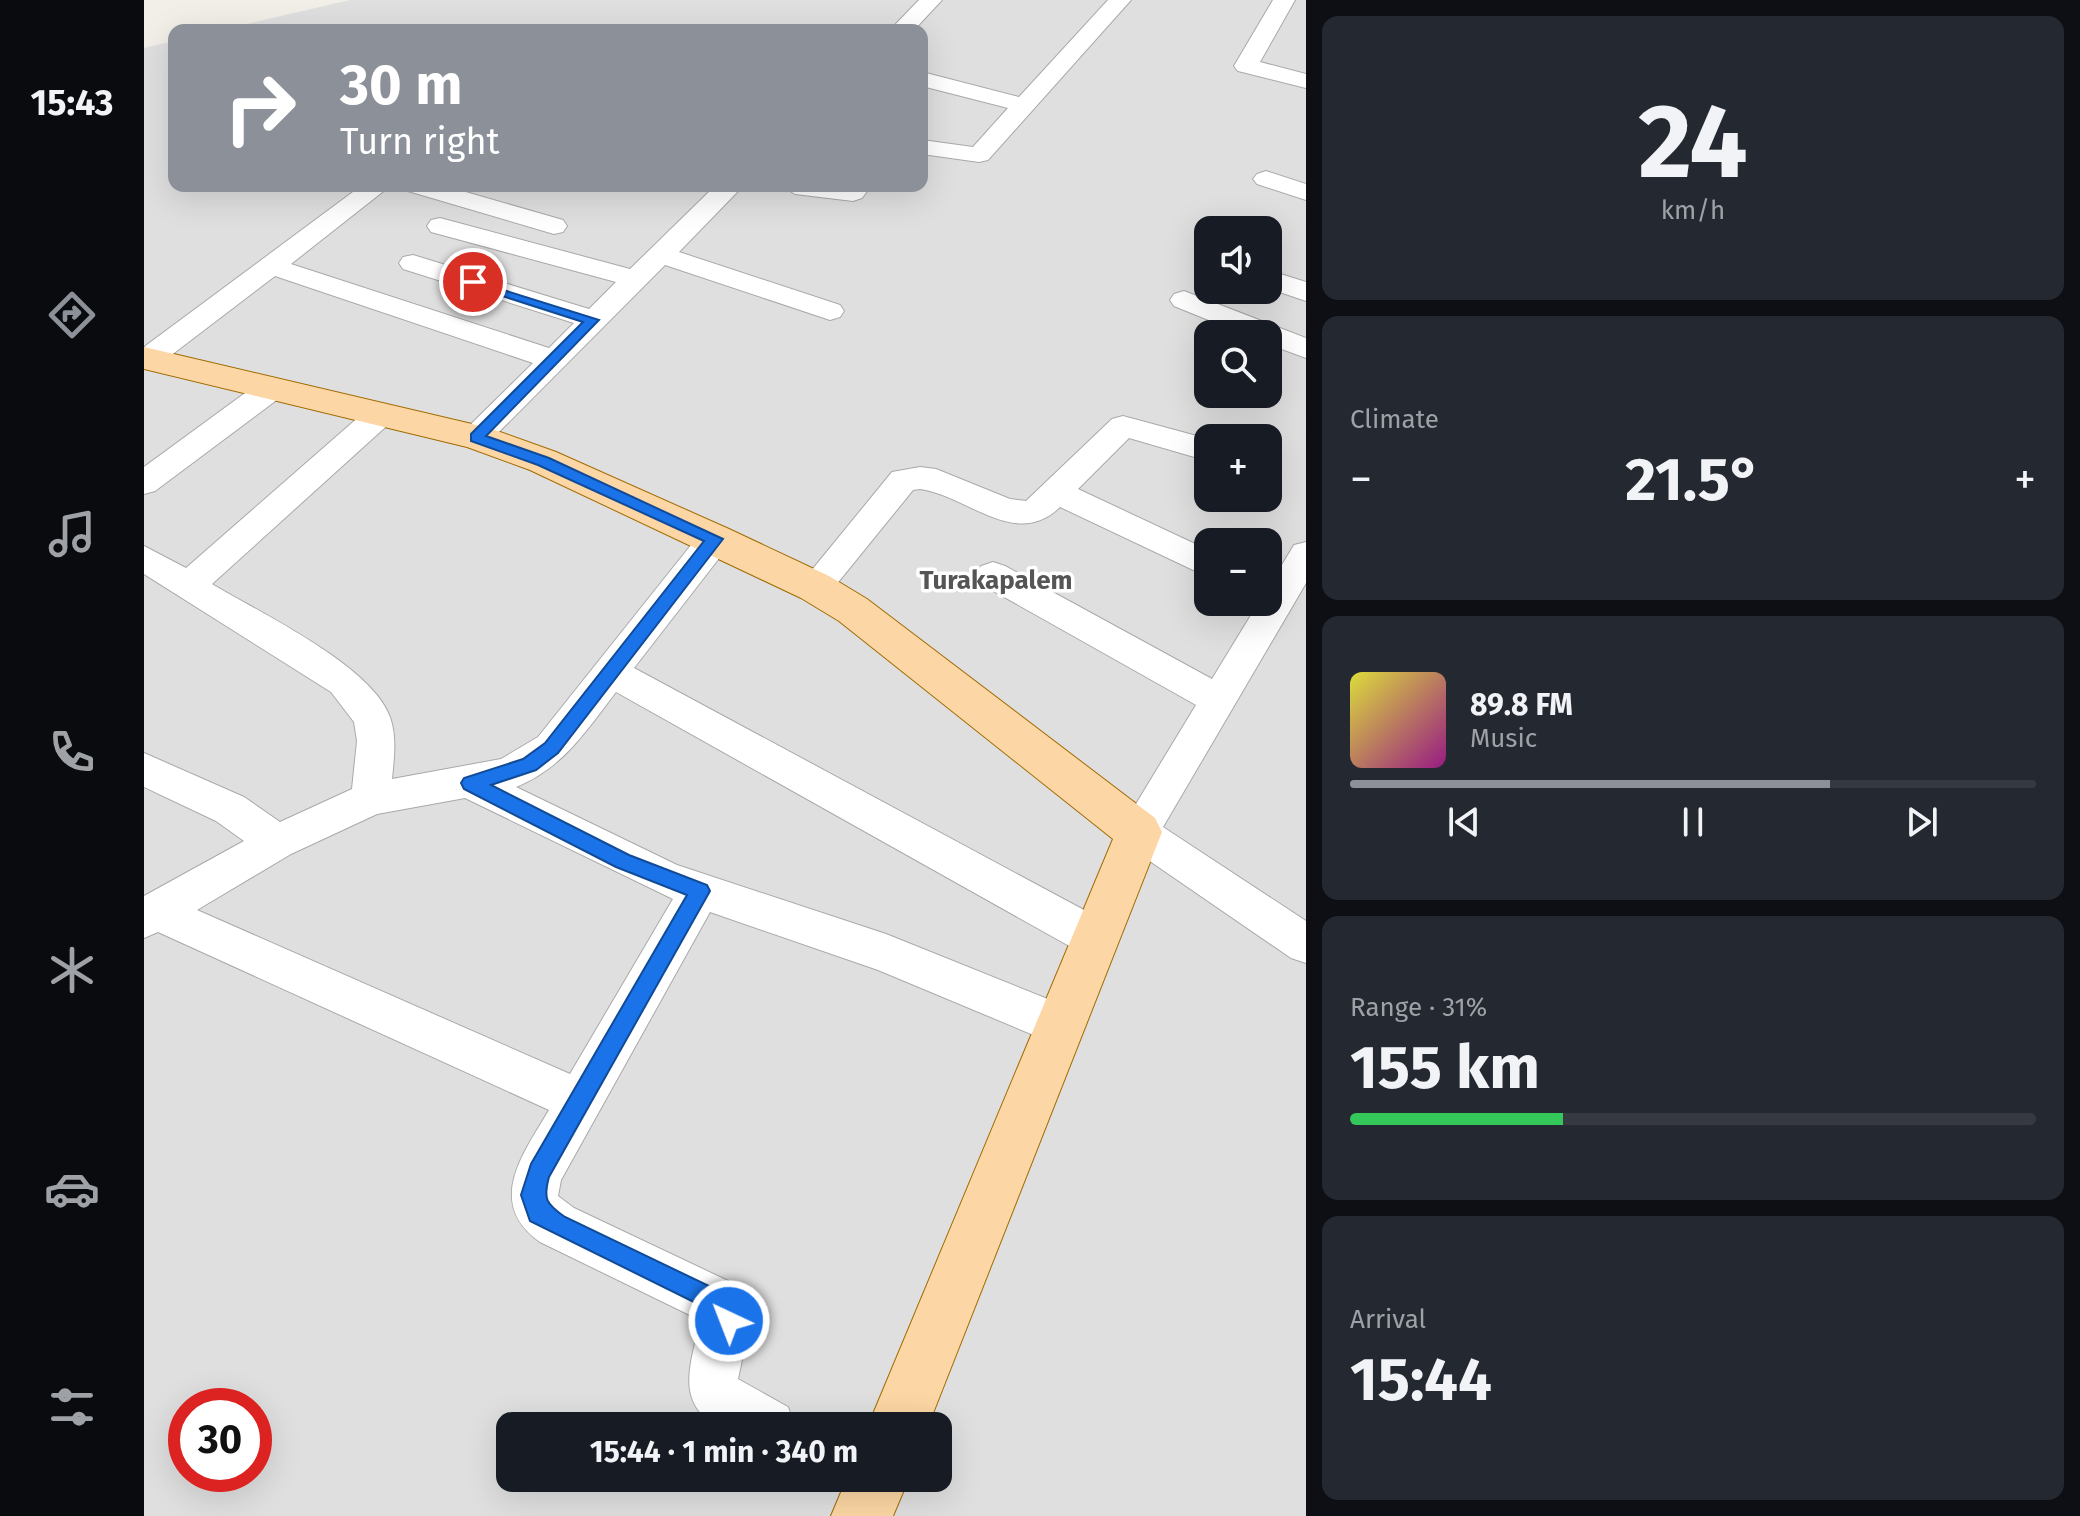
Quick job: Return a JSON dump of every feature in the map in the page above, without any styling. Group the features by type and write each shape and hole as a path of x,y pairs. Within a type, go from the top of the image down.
{"main road":[{"path":"145,359 476,437 543,461 715,539 815,587 853,610 1139,832 904,1412"}],"street":[{"path":"907,24 931,0"},
{"path":"928,148 979,155 1120,0"},
{"path":"1284,0 1246,66 1306,81"},
{"path":"928,81 1024,105"},
{"path":"1266,179 1306,192"},
{"path":"145,359 369,192"},
{"path":"438,192 554,226"},
{"path":"476,437 724,192"},
{"path":"440,226 636,279"},
{"path":"661,255 830,311"},
{"path":"413,263 593,320"},
{"path":"268,265 554,360"},
{"path":"1282,283 1306,292"},
{"path":"1184,300 1306,349"},
{"path":"144,483 271,389"},
{"path":"190,584 380,415"},
{"path":"815,587 903,480 914,477 937,480 1010,512 1034,513 1123,426 1194,446"},
{"path":"1057,492 1194,558"},
{"path":"150,915 277,842 371,799 471,783 529,765 551,748 715,539"},
{"path":"1282,586 1306,554"},
{"path":"144,558 344,682 361,700 372,718 376,741 371,799"},
{"path":"993,575 1218,700"},
{"path":"1263,616 1218,700 1139,832 1306,944"},
{"path":"611,672 1095,938"},
{"path":"144,769 230,809 277,842"},
{"path":"471,783 623,861 700,891 886,953 1060,1025"},
{"path":"700,891 539,1172 533,1195 538,1213 725,1306 729,1321 711,1377 714,1389 722,1399 745,1412"},
{"path":"150,915 580,1101"}],"shaded area":[{"path":"350,0 1306,0 1306,1516 144,1516 144,48 168,42 168,192 928,192 928,24 247,24"}],"district":[{"name":"Turakapalem","path":"996,580"}],"route":[{"path":"473,282 593,320 476,437 543,461 715,539 551,748 529,765 471,783 623,861 700,891 539,1172 533,1195 538,1213 715,1300 725,1306 729,1321"}]}
